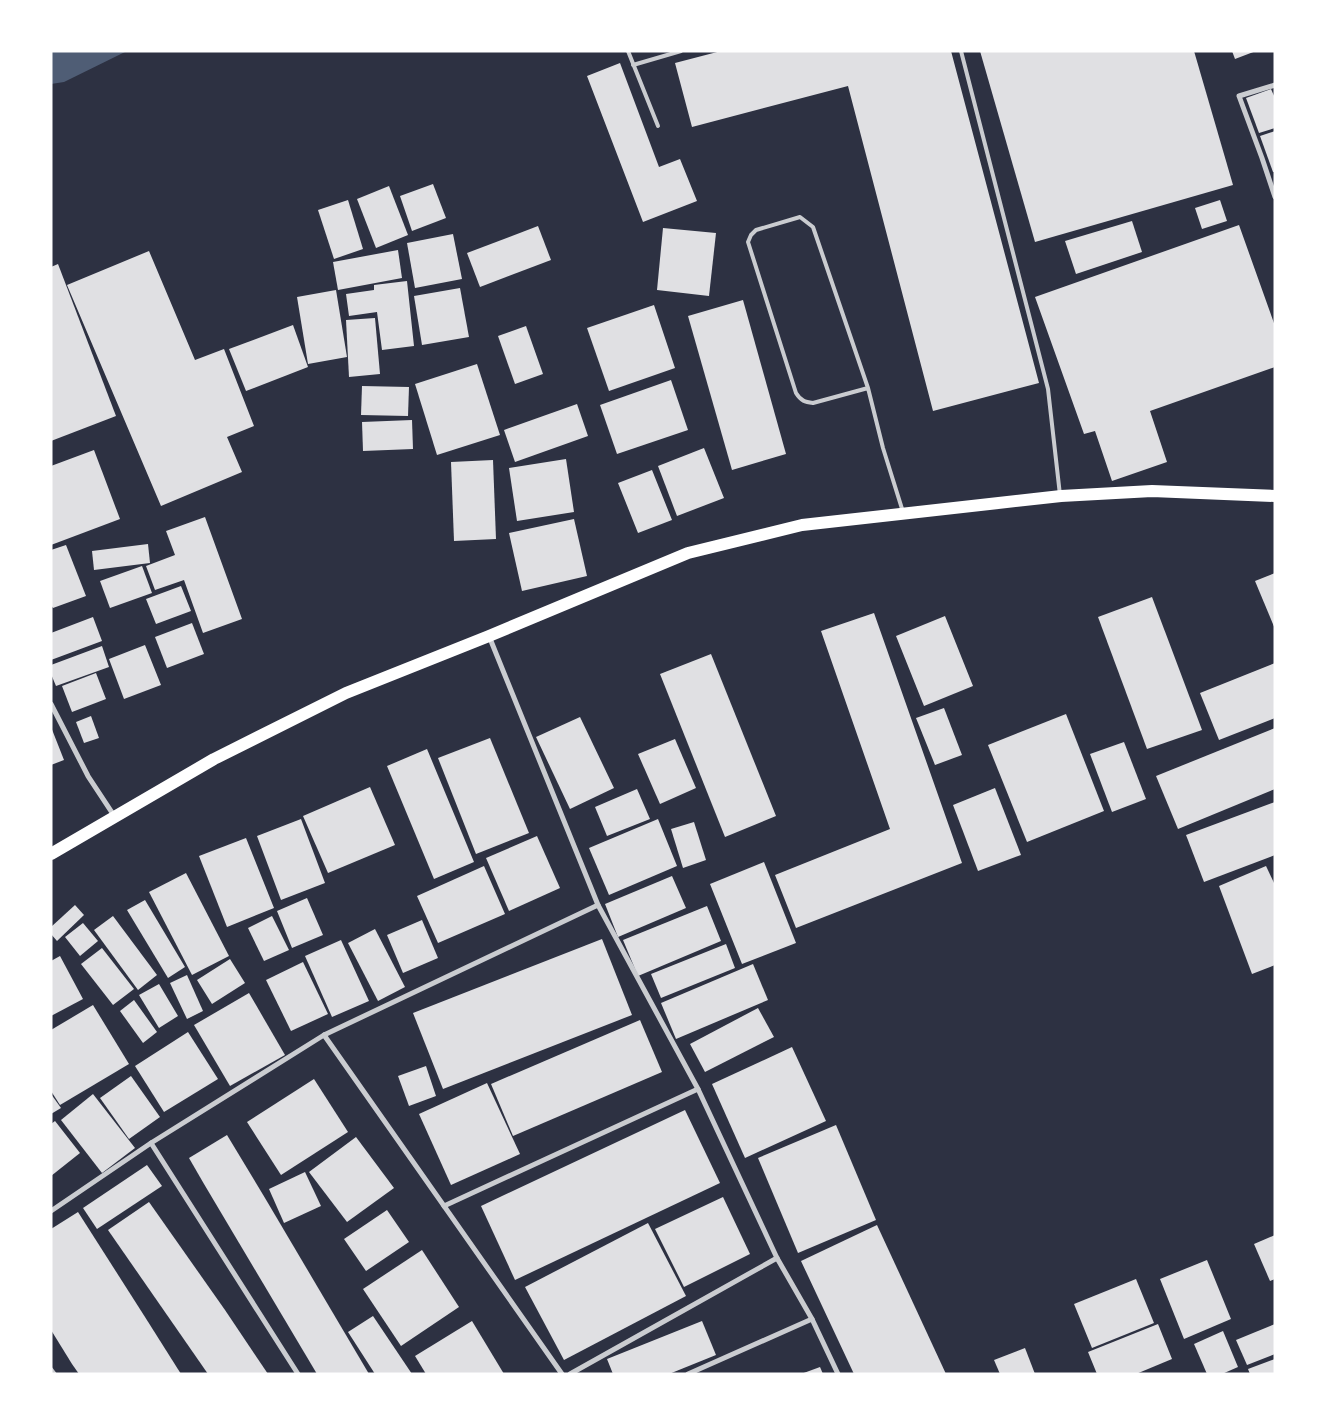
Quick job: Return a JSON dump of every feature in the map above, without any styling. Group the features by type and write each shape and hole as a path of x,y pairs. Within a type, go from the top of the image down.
{"main road":[{"path":"51,854 214,759 346,693 688,553 802,524 1061,496 1152,490 1275,496"}],"street":[{"path":"1275,85 1238,96 1275,197"},
{"path":"489,636 598,905 698,1090 777,1258 812,1319 838,1374"},
{"path":"51,704 88,776 115,818"},
{"path":"51,1211 151,1143 324,1035 598,905"},
{"path":"324,1035 562,1374"},
{"path":"444,1206 698,1090"},
{"path":"151,1143 298,1374"},
{"path":"570,1374 777,1258"},
{"path":"688,1374 812,1319"},
{"path":"51,1370 54,1374"}],"lane":[{"path":"628,51 658,126"},
{"path":"633,65 681,51"},
{"path":"961,51 1048,388 1061,496"},
{"path":"868,388 813,403 804,402 799,398 748,242 756,230 800,217 813,227 868,388 883,448 903,513"}],"water":[{"path":"51,51 127,51 64,82 51,84"}],"building":[{"path":"721,51 951,51 1039,383 933,411 848,86 692,127 675,63"},
{"path":"980,51 1194,51 1233,185 1035,242"},
{"path":"1232,51 1256,51 1235,59"},
{"path":"620,63 659,167 680,159 697,201 643,222 587,76"},
{"path":"1271,89 1275,98 1275,128 1259,133 1246,98"},
{"path":"1275,131 1275,172 1273,172 1260,136"},
{"path":"433,184 446,218 412,231 400,196"},
{"path":"389,186 408,235 376,248 357,199"},
{"path":"348,200 363,249 334,259 318,210"},
{"path":"1220,200 1227,221 1202,229 1195,208"},
{"path":"1132,221 1142,252 1076,274 1065,241"},
{"path":"1239,225 1275,326 1275,367 1150,411 1167,462 1112,481 1095,431 1084,434 1035,297"},
{"path":"538,226 551,260 480,287 467,253"},
{"path":"663,228 716,233 709,296 657,290"},
{"path":"453,234 462,279 415,288 407,243"},
{"path":"398,250 402,278 338,290 333,262"},
{"path":"149,251 195,360 224,349 254,426 227,437 242,472 161,506 67,285"},
{"path":"58,264 116,416 51,441 51,267"},
{"path":"407,281 414,346 382,350 377,312 349,316 346,294 374,290 374,285"},
{"path":"460,288 469,337 422,345 414,296"},
{"path":"336,290 347,357 308,364 297,297"},
{"path":"743,300 786,454 732,470 688,316"},
{"path":"654,305 675,368 609,391 587,328"},
{"path":"375,318 380,374 349,377 346,320"},
{"path":"293,325 308,367 246,391 229,349"},
{"path":"526,326 543,374 515,384 498,336"},
{"path":"477,364 500,435 437,455 415,384"},
{"path":"671,380 688,430 617,454 600,405"},
{"path":"362,386 409,387 408,416 361,415"},
{"path":"577,404 588,436 515,462 504,430"},
{"path":"412,420 413,449 363,451 362,422"},
{"path":"704,448 724,498 677,516 658,466"},
{"path":"94,450 120,519 51,545 51,466"},
{"path":"566,459 574,512 517,521 509,468"},
{"path":"493,460 496,539 454,541 451,462"},
{"path":"652,470 672,520 638,533 618,483"},
{"path":"205,517 242,619 203,633 184,580 155,590 146,566 175,555 166,531"},
{"path":"574,519 587,576 522,591 509,533"},
{"path":"148,544 150,563 94,570 92,551"},
{"path":"66,545 86,596 53,608 51,605 51,550"},
{"path":"142,566 152,593 110,608 100,581"},
{"path":"1275,573 1275,629 1255,581"},
{"path":"181,586 191,611 156,624 146,599"},
{"path":"1152,597 1202,730 1147,749 1098,617"},
{"path":"874,613 962,863 796,928 775,875 890,829 821,631"},
{"path":"945,616 973,686 924,706 896,636"},
{"path":"93,617 102,641 51,660 51,633"},
{"path":"192,623 204,654 167,668 155,637"},
{"path":"145,645 161,685 124,699 109,659"},
{"path":"102,646 109,667 56,686 51,674 51,665"},
{"path":"711,654 776,816 725,837 660,674"},
{"path":"1275,663 1275,718 1219,740 1200,693"},
{"path":"96,673 106,699 72,712 62,686"},
{"path":"944,708 962,755 935,765 916,718"},
{"path":"1066,714 1104,811 1027,842 988,745"},
{"path":"91,716 99,738 84,743 76,722"},
{"path":"580,717 614,788 570,809 536,737"},
{"path":"51,727 64,760 51,765"},
{"path":"1275,728 1275,789 1178,829 1156,776"},
{"path":"490,738 529,833 476,854 438,758"},
{"path":"675,739 696,788 660,804 638,754"},
{"path":"1124,742 1146,799 1112,812 1090,754"},
{"path":"427,749 474,862 434,879 387,766"},
{"path":"370,787 395,845 328,873 303,816"},
{"path":"995,788 1021,855 978,871 953,805"},
{"path":"637,789 650,819 607,836 595,807"},
{"path":"1275,802 1275,855 1204,882 1186,835"},
{"path":"301,819 325,883 281,900 257,836"},
{"path":"658,819 677,866 609,895 589,848"},
{"path":"694,822 706,860 683,868 671,829"},
{"path":"537,836 560,888 509,911 486,858"},
{"path":"246,838 274,908 227,927 199,856"},
{"path":"764,862 796,943 742,964 710,884"},
{"path":"484,866 505,914 438,943 417,896"},
{"path":"1266,866 1275,885 1275,965 1252,974 1219,886"},
{"path":"186,873 229,956 192,975 149,892"},
{"path":"672,876 686,908 618,937 605,904"},
{"path":"307,898 323,935 292,948 277,911"},
{"path":"145,900 185,967 168,978 127,910"},
{"path":"75,905 84,915 57,941 51,934 51,927"},
{"path":"707,906 721,941 638,976 623,940"},
{"path":"113,916 157,975 138,990 94,930"},
{"path":"272,916 289,950 264,961 248,928"},
{"path":"422,920 438,958 403,973 387,935"},
{"path":"83,923 98,941 80,956 65,937"},
{"path":"375,929 405,987 378,1001 348,943"},
{"path":"602,939 632,1015 443,1089 413,1013"},
{"path":"341,940 369,1001 332,1017 305,956"},
{"path":"726,944 735,968 661,998 651,974"},
{"path":"102,948 134,989 113,1005 81,964"},
{"path":"60,956 83,999 51,1016 51,961"},
{"path":"230,959 245,983 212,1004 197,980"},
{"path":"303,962 328,1014 291,1031 266,980"},
{"path":"753,964 768,1000 676,1039 661,1003"},
{"path":"187,975 203,1011 187,1019 170,983"},
{"path":"159,984 178,1016 159,1028 139,995"},
{"path":"249,993 285,1055 230,1086 194,1025"},
{"path":"134,1000 157,1032 143,1043 120,1011"},
{"path":"93,1005 129,1064 60,1105 51,1091 51,1030"},
{"path":"758,1008 774,1037 705,1072 690,1044"},
{"path":"640,1020 662,1072 513,1136 491,1084"},
{"path":"188,1032 218,1079 164,1112 135,1066"},
{"path":"792,1047 826,1121 745,1158 712,1084"},
{"path":"426,1066 436,1096 409,1106 398,1076"},
{"path":"131,1076 160,1117 129,1139 100,1098"},
{"path":"314,1079 348,1132 281,1175 247,1122"},
{"path":"487,1083 520,1154 451,1185 419,1114"},
{"path":"51,1094 61,1108 51,1114"},
{"path":"93,1094 135,1148 102,1173 61,1120"},
{"path":"685,1110 720,1183 515,1280 481,1206"},
{"path":"55,1121 80,1153 51,1176 51,1124"},
{"path":"836,1125 876,1220 798,1253 758,1158"},
{"path":"227,1135 369,1374 317,1374 204,1184 189,1158"},
{"path":"356,1137 394,1188 347,1222 309,1172"},
{"path":"147,1165 162,1186 97,1229 83,1208"},
{"path":"305,1172 321,1206 284,1223 269,1189"},
{"path":"723,1197 750,1254 684,1287 655,1229"},
{"path":"149,1202 268,1374 208,1374 108,1230"},
{"path":"387,1210 409,1242 366,1271 344,1239"},
{"path":"78,1212 181,1374 79,1374 72,1364 51,1330 51,1229"},
{"path":"648,1223 686,1296 564,1360 525,1287"},
{"path":"877,1225 946,1374 854,1374 801,1261"},
{"path":"1275,1235 1275,1279 1270,1281 1254,1244"},
{"path":"422,1250 459,1307 401,1346 363,1289"},
{"path":"1207,1260 1231,1319 1184,1339 1160,1279"},
{"path":"1136,1279 1154,1323 1092,1348 1074,1304"},
{"path":"373,1316 412,1374 375,1374 348,1332"},
{"path":"472,1321 504,1374 426,1374 415,1356"},
{"path":"702,1321 716,1355 669,1374 613,1374 607,1359"},
{"path":"1158,1324 1172,1359 1136,1374 1097,1374 1088,1352"},
{"path":"1275,1324 1275,1354 1247,1365 1236,1340"},
{"path":"1223,1331 1238,1367 1222,1374 1207,1374 1194,1344"},
{"path":"1025,1348 1035,1374 1000,1374 994,1360"},
{"path":"1275,1359 1275,1374 1250,1374 1248,1369"},
{"path":"820,1367 823,1374 801,1374"}]}
